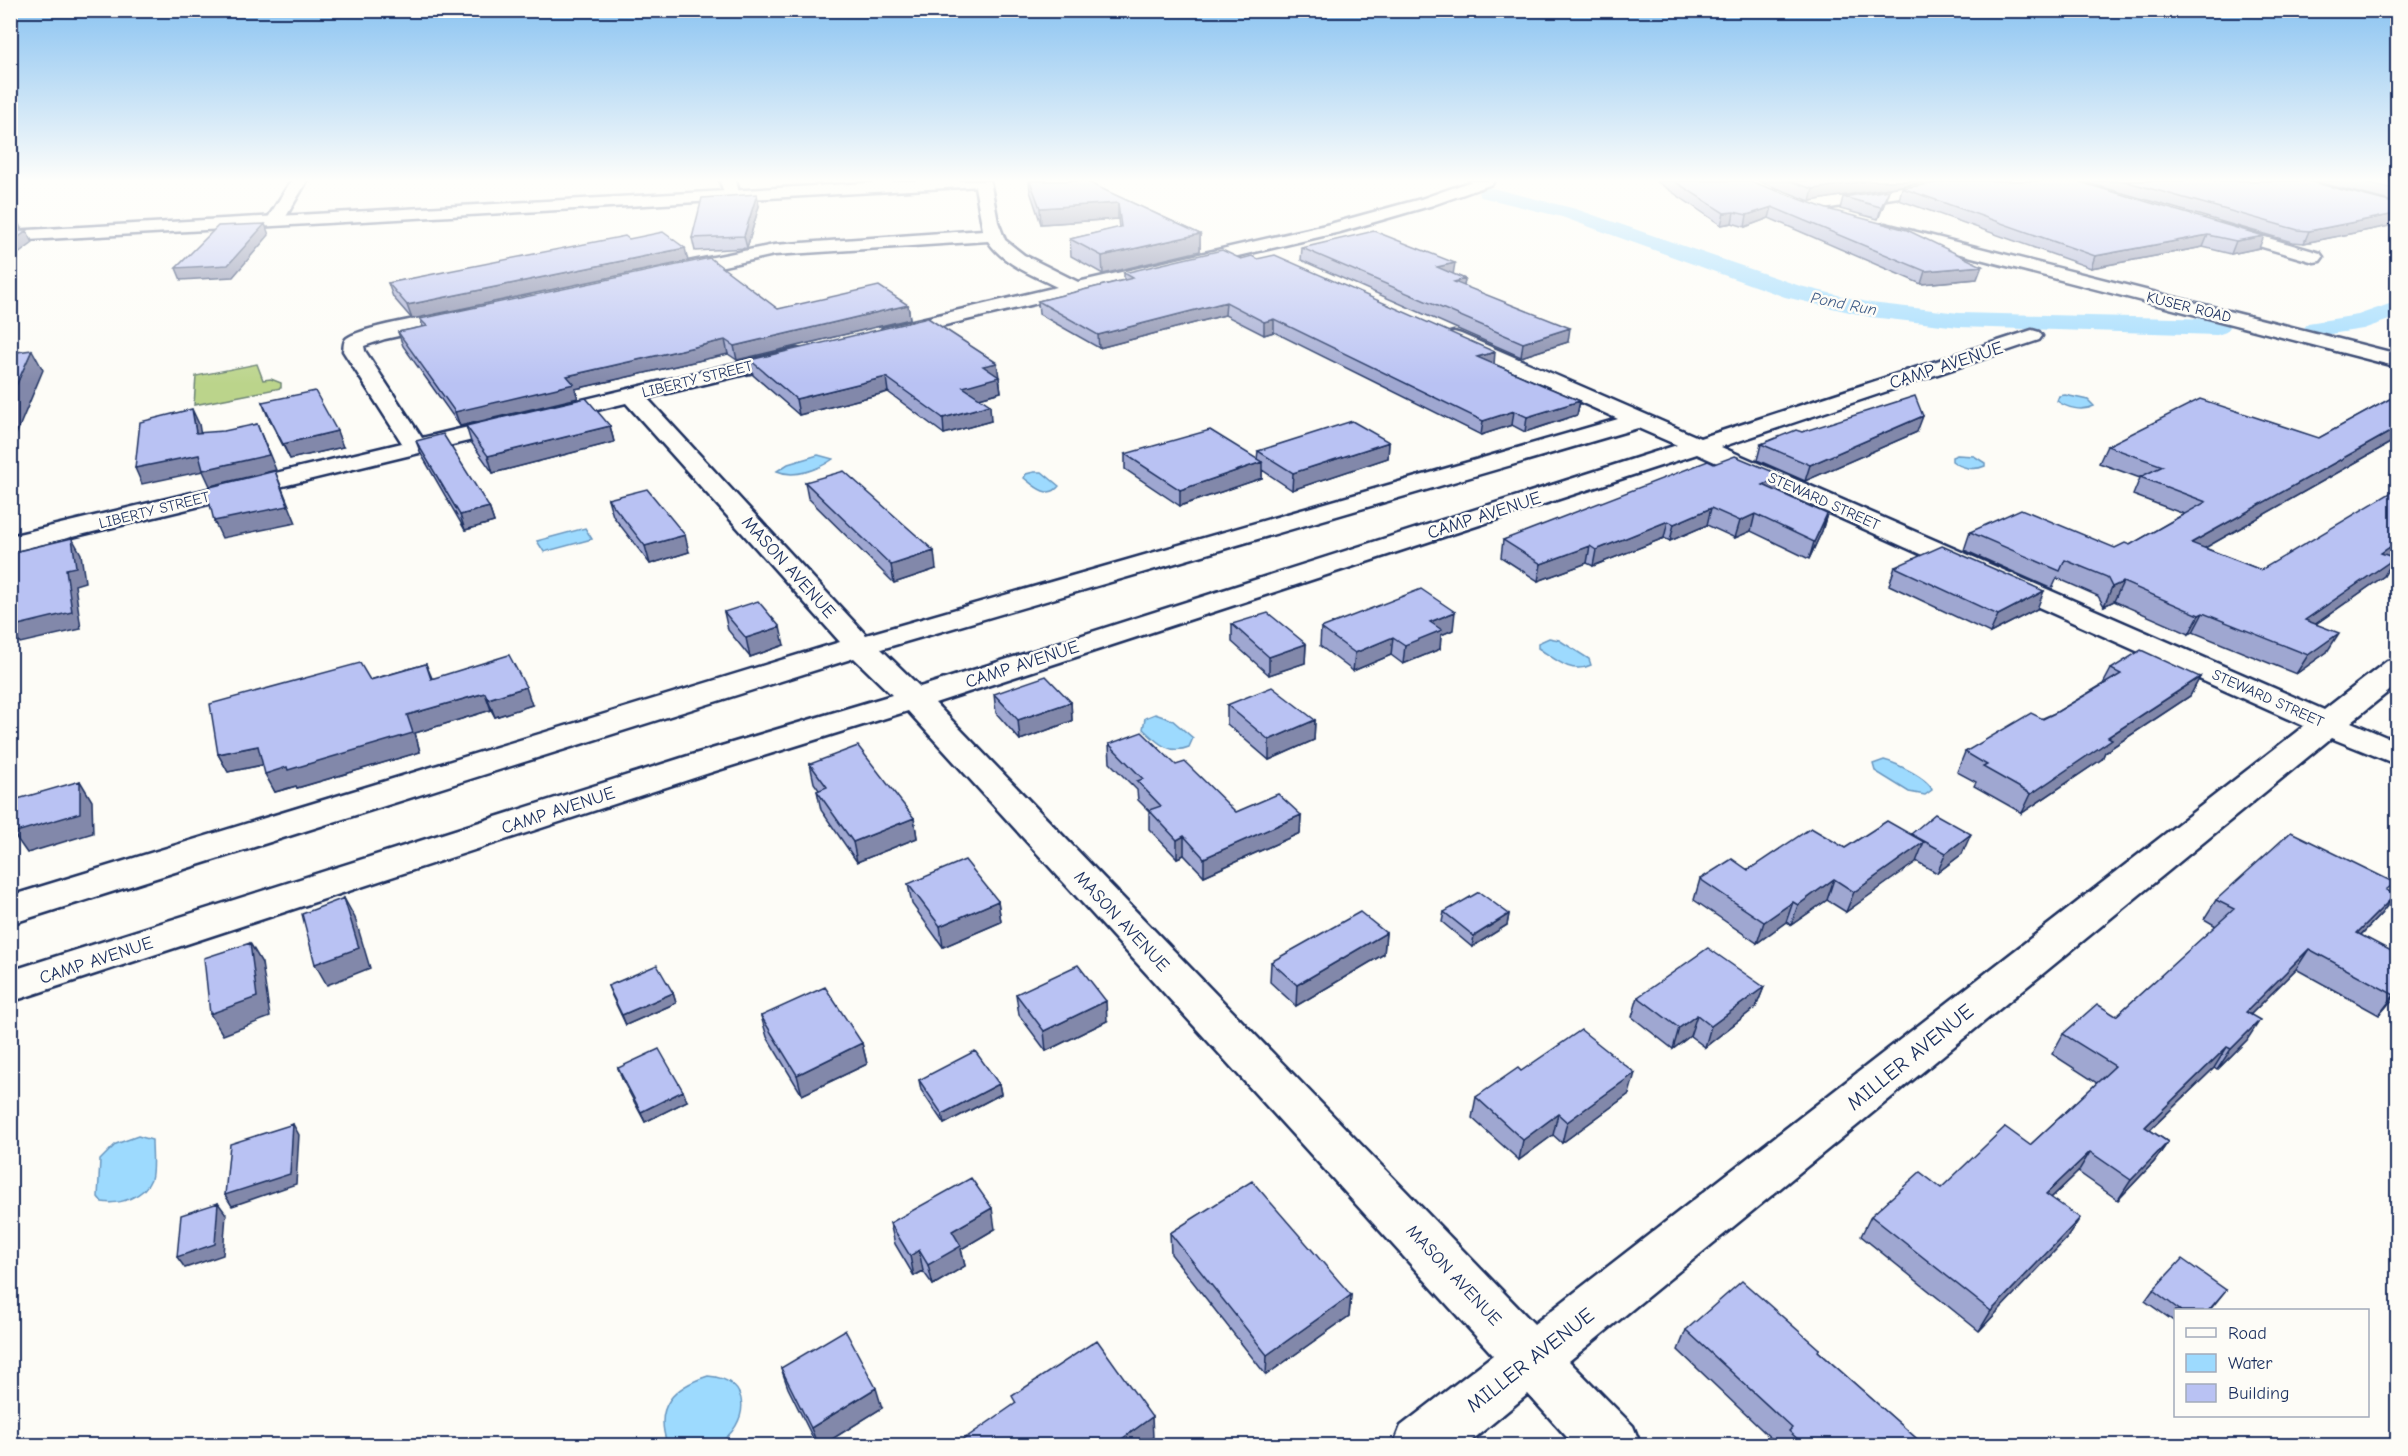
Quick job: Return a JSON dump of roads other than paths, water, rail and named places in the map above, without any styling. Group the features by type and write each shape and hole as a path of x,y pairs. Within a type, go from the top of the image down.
{"street":[{"path":"658,275 774,250 789,249"},
{"path":"1003,249 1012,256 1074,288"},
{"path":"864,339 1242,249"},
{"path":"1254,249 1282,262"},
{"name":"KUSER ROAD","path":"1961,249 2397,361"},
{"path":"2287,249 2313,257"},
{"path":"416,446 354,351 354,343 379,334 483,312"},
{"name":"STEWARD STREET","path":"1434,329 2397,755"},
{"name":"CAMP AVENUE","path":"10,987 700,764 915,699 2032,336"},
{"name":"LIBERTY STREET","path":"10,544 818,350"},
{"name":"MASON AVENUE","path":"632,395 860,646 915,699 1613,1446"},
{"path":"10,910 860,646 1640,420"},
{"name":"MILLER AVENUE","path":"1421,1446 2397,668"}],"water":[{"path":"2065,395 2088,400 2094,406 2085,409 2065,406 2057,401 2059,396"},
{"path":"818,455 833,459 807,472 791,474 777,471 788,464"},
{"path":"1974,456 1985,463 1985,466 1968,468 1959,465 1952,461 1952,457"},
{"path":"1042,472 1059,486 1050,492 1037,488 1024,478 1026,474"},
{"path":"585,528 592,539 544,552 537,541"},
{"path":"1549,638 1559,640 1589,659 1591,665 1577,668 1557,661 1538,648 1538,643"},
{"path":"1155,714 1172,720 1193,738 1189,747 1170,749 1143,729 1145,718"},
{"path":"1884,760 1919,776 1932,790 1925,795 1909,792 1875,771 1873,764"},
{"path":"138,1136 152,1140 152,1170 148,1185 137,1195 124,1201 102,1202 98,1197 100,1160 116,1144"},
{"path":"708,1376 723,1379 733,1385 739,1394 742,1404 741,1415 736,1426 728,1436 713,1446 667,1443 663,1418 665,1408 677,1392 685,1386"}],"waterway":[{"name":"Pond Run","path":"1671,249 1793,292 1871,310 1959,320 2217,327"},
{"name":"Pond Run","path":"2317,328 2363,322 2398,308"}]}
